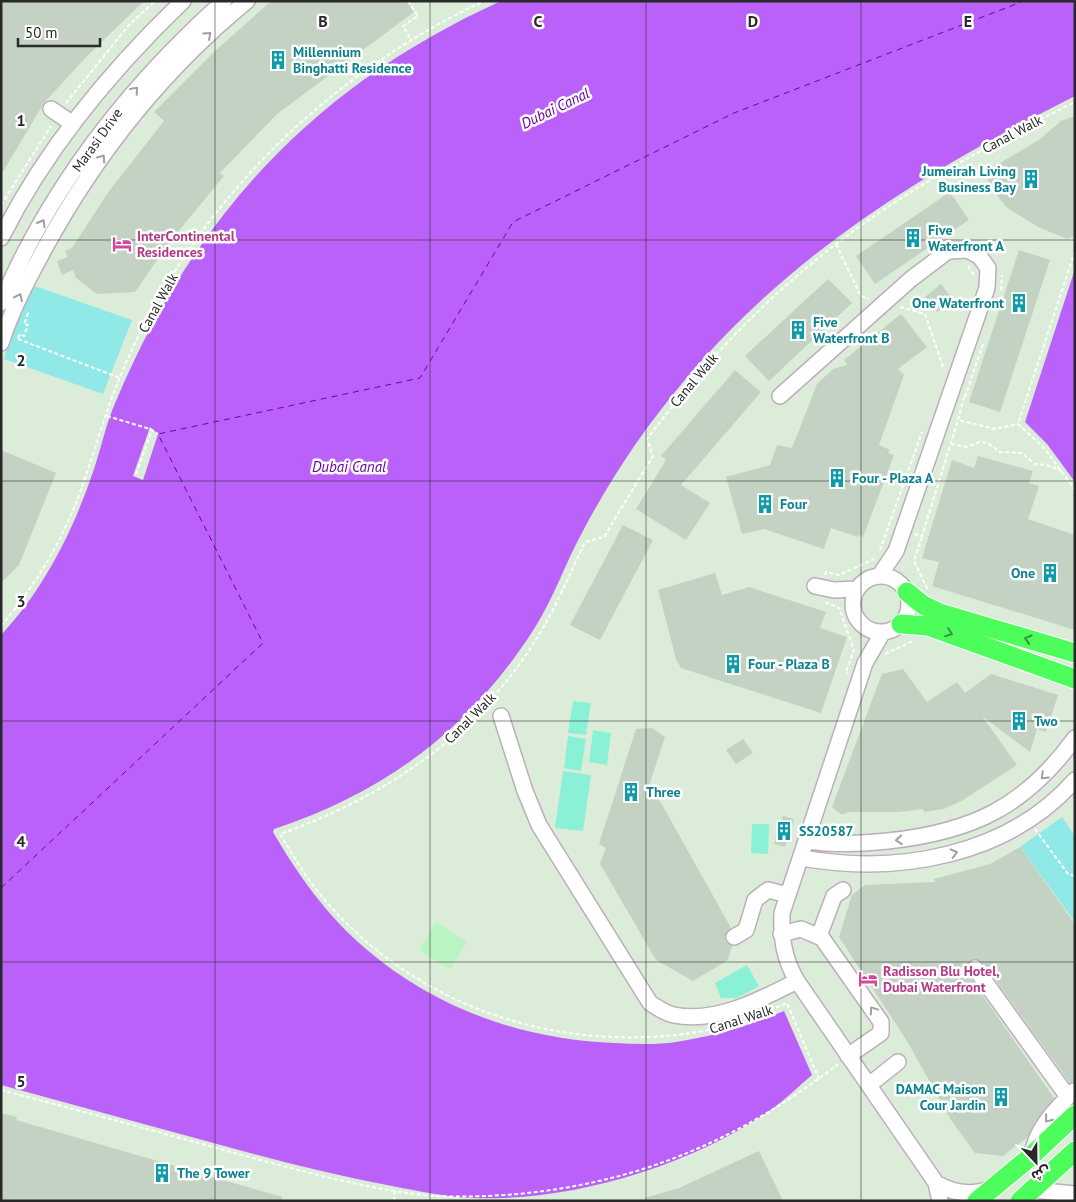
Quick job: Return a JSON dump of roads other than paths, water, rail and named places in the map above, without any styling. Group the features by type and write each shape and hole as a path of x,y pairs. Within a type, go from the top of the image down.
{"main road":[{"path":"902,586 923,605 940,613 1075,653"},
{"path":"901,624 928,626 1075,679"},
{"path":"977,1201 1032,1155 1075,1115"},
{"path":"1026,1196 1075,1151"}],"street":[{"name":"Marasi Drive","path":"1,238 6,224 73,124 131,53 183,1"},
{"name":"Marasi Drive","path":"1,303 6,284 38,244 71,175 109,122 175,47 224,1"},
{"path":"1,343 38,244 148,97 202,41 247,1"},
{"path":"55,112 73,124"},
{"path":"780,396 876,301 948,251 968,250 984,262 989,274 987,288 958,395 896,551 880,575 867,579 855,595 855,615 866,628 883,632 890,631 901,624 909,612 896,551"},
{"path":"880,575 902,586"},
{"path":"816,586 855,595"},
{"path":"864,663 866,628"},
{"path":"883,632 864,663 808,840 782,913 781,934 788,962 797,981 936,1183 940,1201"},
{"path":"501,716 525,791 539,826 650,1003 674,1015 699,1016 727,1011 767,996 797,981"},
{"path":"808,840 854,844 926,837 961,827 986,817 1038,782 1051,769 1075,738"},
{"path":"802,858 853,863 904,861 961,852 1006,834 1029,820 1047,807 1075,780"},
{"path":"853,863 848,860 846,851 854,844"},
{"path":"734,937 746,930 755,900 768,890 788,895"},
{"path":"821,937 844,892"},
{"path":"782,913 800,929 821,937 882,1025 878,1036 848,1056"},
{"path":"781,934 800,929"},
{"path":"976,968 1071,1093 1042,1128 1035,1141 1032,1155"},
{"path":"868,1085 898,1062"},
{"path":"936,1183 964,1194 984,1192 993,1188"},
{"path":"1026,1196 1075,1194"}],"water":[{"name":"Dubai Canal","path":"501,1 1075,1 1075,96 966,154 915,185 864,218 816,253 770,292 726,335 684,381 643,434 595,509 548,605 534,629 509,665 482,697 422,753 389,776 315,814 274,829 273,832 314,894 339,923 366,949 422,989 483,1017 515,1028 581,1041 653,1044 676,1042 718,1034 784,1011 812,1075 776,1106 744,1127 708,1146 631,1176 550,1194 510,1198 472,1198 422,1192 303,1167 1,1085 1,635 31,598 56,558 85,494 112,409 148,334 183,271 224,214 269,162 319,115 374,73 435,35"},
{"path":"1075,269 1075,482 1047,444 1025,422"}],"place":[{"name":"Millennium Binghatti Residence","path":"278,60"},
{"name":"Jumeirah Living Business Bay","path":"1031,179"},
{"name":"Five Waterfront A","path":"913,238"},
{"name":"InterContinental Residences","path":"122,244"},
{"name":"One Waterfront","path":"1019,303"},
{"name":"Five Waterfront B","path":"798,330"},
{"name":"Four - Plaza A","path":"837,478"},
{"name":"Four","path":"765,504"},
{"name":"One","path":"1050,573"},
{"name":"Four - Plaza B","path":"733,664"},
{"name":"Two","path":"1019,721"},
{"name":"Three","path":"631,792"},
{"name":"SS20587","path":"784,831"},
{"name":"Radisson Blu Hotel, Dubai Waterfront","path":"868,979"},
{"name":"DAMAC Maison Cour Jardin","path":"1001,1097"},
{"name":"The 9 Tower","path":"162,1173"}]}
